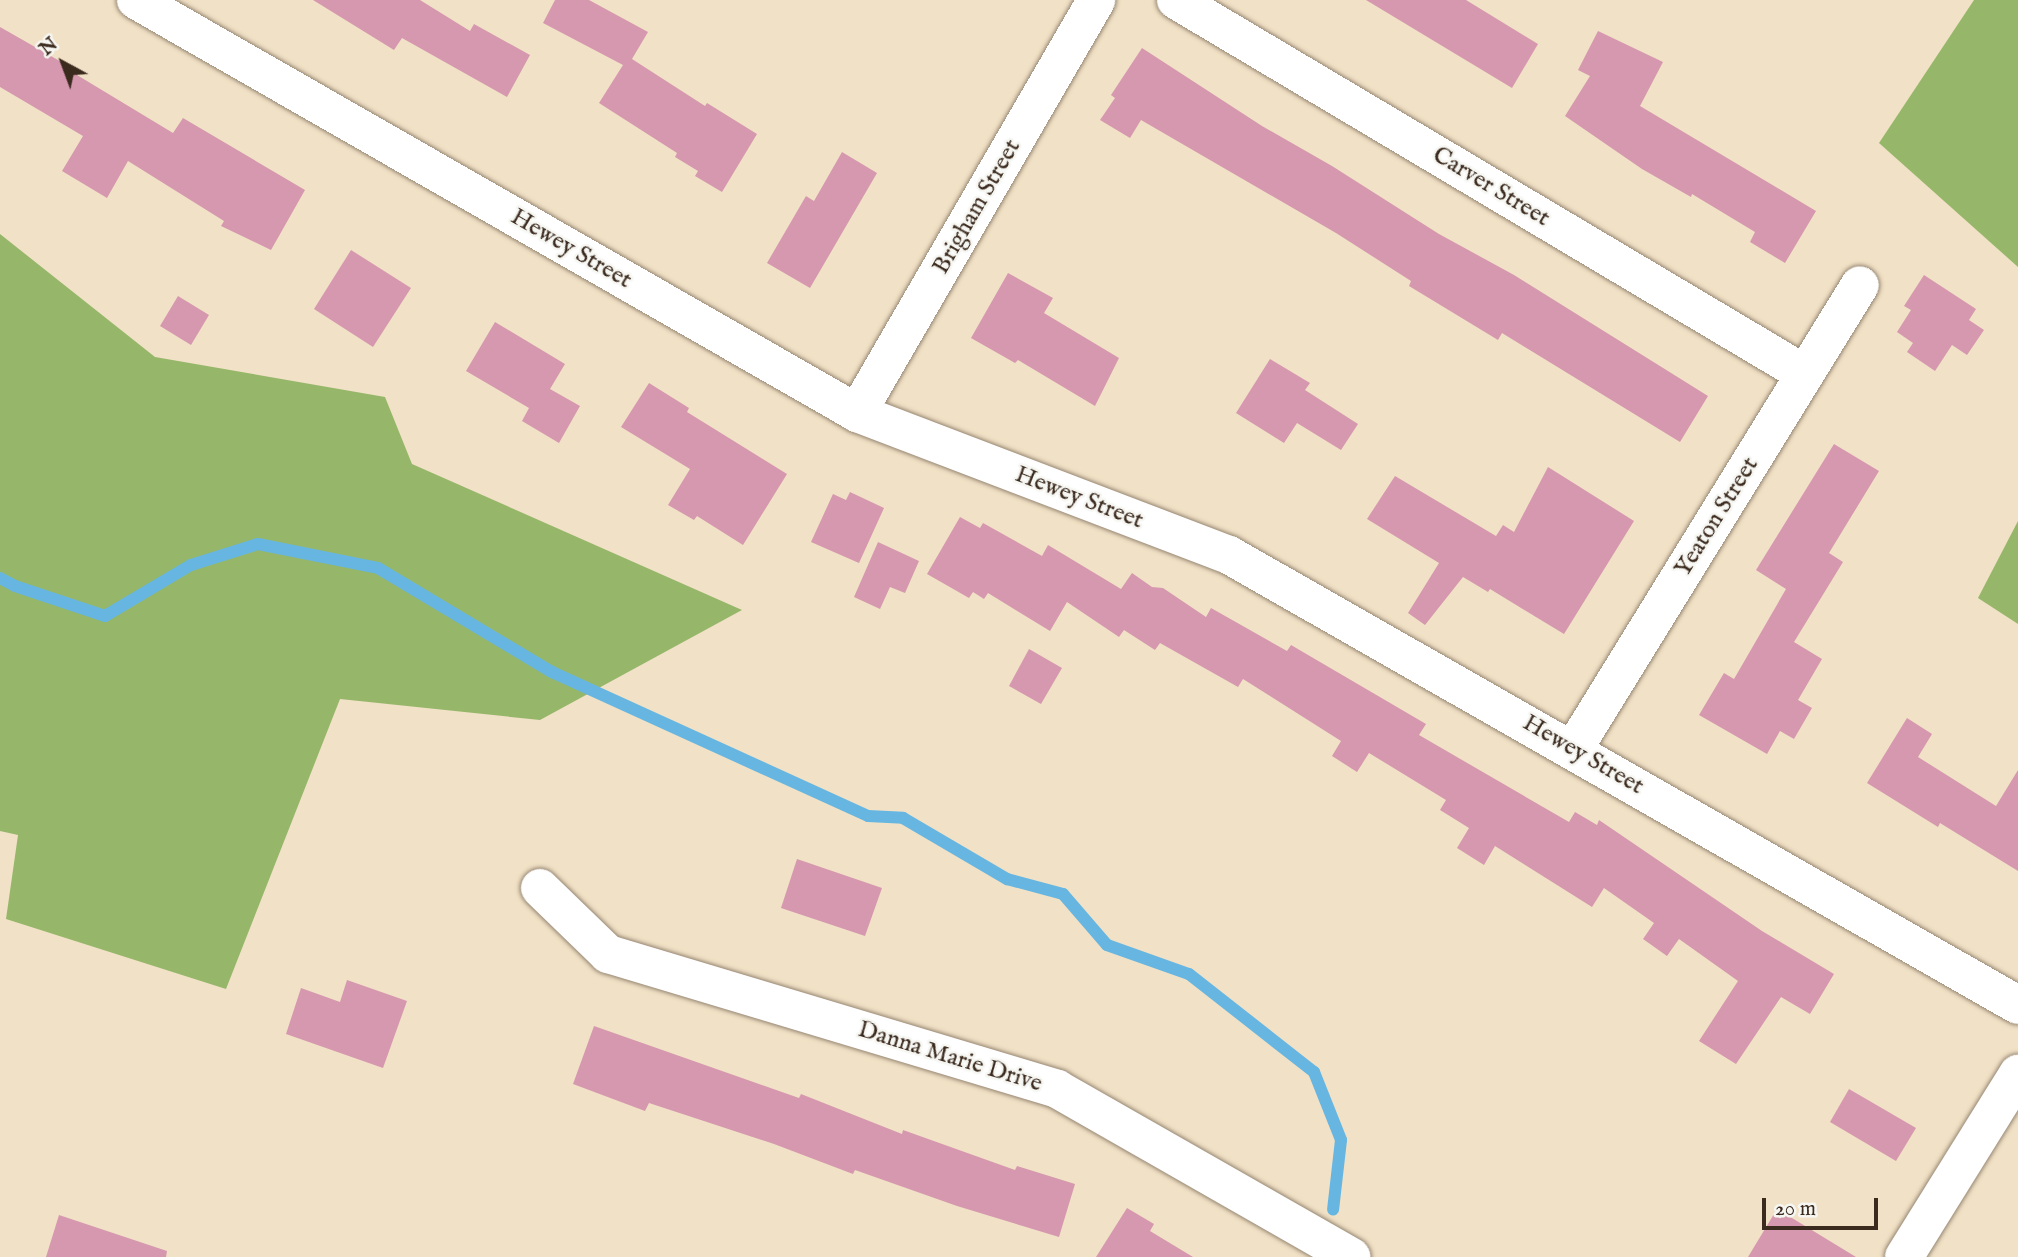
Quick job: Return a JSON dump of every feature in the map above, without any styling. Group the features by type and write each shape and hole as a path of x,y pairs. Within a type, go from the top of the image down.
{"street":[{"name":"Hewey Street","path":"136,0 858,413 1229,555 2018,1004"},
{"name":"Brigham Street","path":"858,413 1096,0"},
{"name":"Carver Street","path":"1176,0 1805,374"},
{"name":"Yeaton Street","path":"1573,750 1860,285"},
{"name":"Danna Marie Drive","path":"540,888 608,954 1057,1089 1352,1257"},
{"path":"1903,1257 2018,1074"}],"green space":[{"path":"1974,0 2018,0 2018,267 1879,143"},
{"path":"0,234 155,357 385,397 412,464 742,610 540,720 340,699 226,989 6,919 18,835 0,831"},
{"path":"2018,521 2018,624 1978,598"}],"building":[{"path":"313,0 420,0 470,31 474,24 530,55 507,97 402,38 394,50"},
{"path":"555,0 589,0 648,32 632,59 705,106 707,103 757,134 722,192 695,176 698,171 675,157 677,153 599,103 623,65 543,23"},
{"path":"1366,0 1466,0 1538,44 1512,88"},
{"path":"0,27 79,72 77,75 173,133 183,118 305,190 271,250 221,226 224,221 128,161 107,198 62,171 83,136 0,87"},
{"path":"1598,31 1663,62 1640,106 1816,211 1785,263 1750,242 1755,232 1692,194 1691,197 1642,169 1565,116 1590,76 1578,70"},
{"path":"1142,48 1262,126 1332,166 1439,234 1514,275 1708,396 1680,442 1502,333 1498,340 1409,286 1411,281 1336,233 1141,120 1130,138 1100,120 1115,98 1111,95"},
{"path":"842,152 877,173 810,288 767,263 806,196 814,201"},
{"path":"351,250 411,288 373,347 314,309"},
{"path":"1008,273 1053,298 1044,313 1119,358 1095,406 1018,360 1015,363 971,338"},
{"path":"1924,275 1976,309 1969,320 1984,330 1967,355 1952,345 1935,371 1907,352 1913,343 1897,332 1911,310 1904,306"},
{"path":"178,296 209,315 191,345 160,326"},
{"path":"495,322 565,364 550,389 580,406 559,443 522,421 529,408 466,371"},
{"path":"1270,359 1310,383 1305,390 1358,424 1341,450 1297,423 1284,443 1236,413"},
{"path":"649,383 689,408 687,412 787,474 743,545 697,516 694,520 668,505 690,469 621,427"},
{"path":"1834,444 1879,471 1829,553 1843,562 1794,642 1822,659 1798,700 1812,708 1794,739 1780,731 1767,754 1699,715 1724,673 1734,679 1786,589 1756,570"},
{"path":"1548,467 1634,521 1564,634 1490,589 1488,592 1463,577 1425,625 1408,613 1439,563 1367,519 1395,476 1496,536 1503,525 1514,532"},
{"path":"850,492 884,508 859,563 811,542 833,494 846,500"},
{"path":"960,517 980,528 983,523 1042,556 1048,545 1121,589 1132,573 1152,587 1163,588 1206,617 1211,608 1287,651 1291,645 1426,724 1419,735 1569,822 1575,812 1597,825 1599,820 1762,931 1834,974 1810,1014 1781,997 1736,1064 1699,1041 1738,981 1679,939 1667,956 1643,939 1654,923 1604,888 1592,907 1495,846 1484,865 1457,848 1469,828 1440,810 1446,800 1369,753 1357,772 1332,756 1341,741 1243,679 1238,687 1160,643 1155,650 1124,630 1119,637 1067,602 1050,631 988,593 984,599 973,592 969,598 927,574"},
{"path":"878,542 919,561 905,593 890,587 880,609 854,597"},
{"path":"1029,649 1062,668 1041,704 1009,686"},
{"path":"1907,718 1932,734 1918,757 1996,806 2018,770 2018,871 1940,823 1938,827 1867,783"},
{"path":"797,859 882,888 865,936 781,908"},
{"path":"347,980 407,1001 383,1068 286,1034 301,988 340,1002"},
{"path":"594,1026 799,1098 801,1094 902,1134 903,1130 1015,1170 1017,1166 1075,1184 1059,1237 957,1206 855,1170 853,1174 774,1144 649,1103 645,1111 573,1084"},
{"path":"1849,1089 1916,1128 1896,1161 1830,1122"},
{"path":"1127,1208 1154,1224 1150,1231 1193,1257 1096,1257"},
{"path":"1777,1209 1856,1257 1748,1257"},
{"path":"59,1215 167,1251 166,1257 46,1257"}],"waterway":[{"path":"0,578 15,586 105,616 191,565 258,544 378,568 552,672 868,816 903,818 1007,879 1063,894 1107,945 1189,974 1314,1072 1341,1140 1333,1210"}]}
